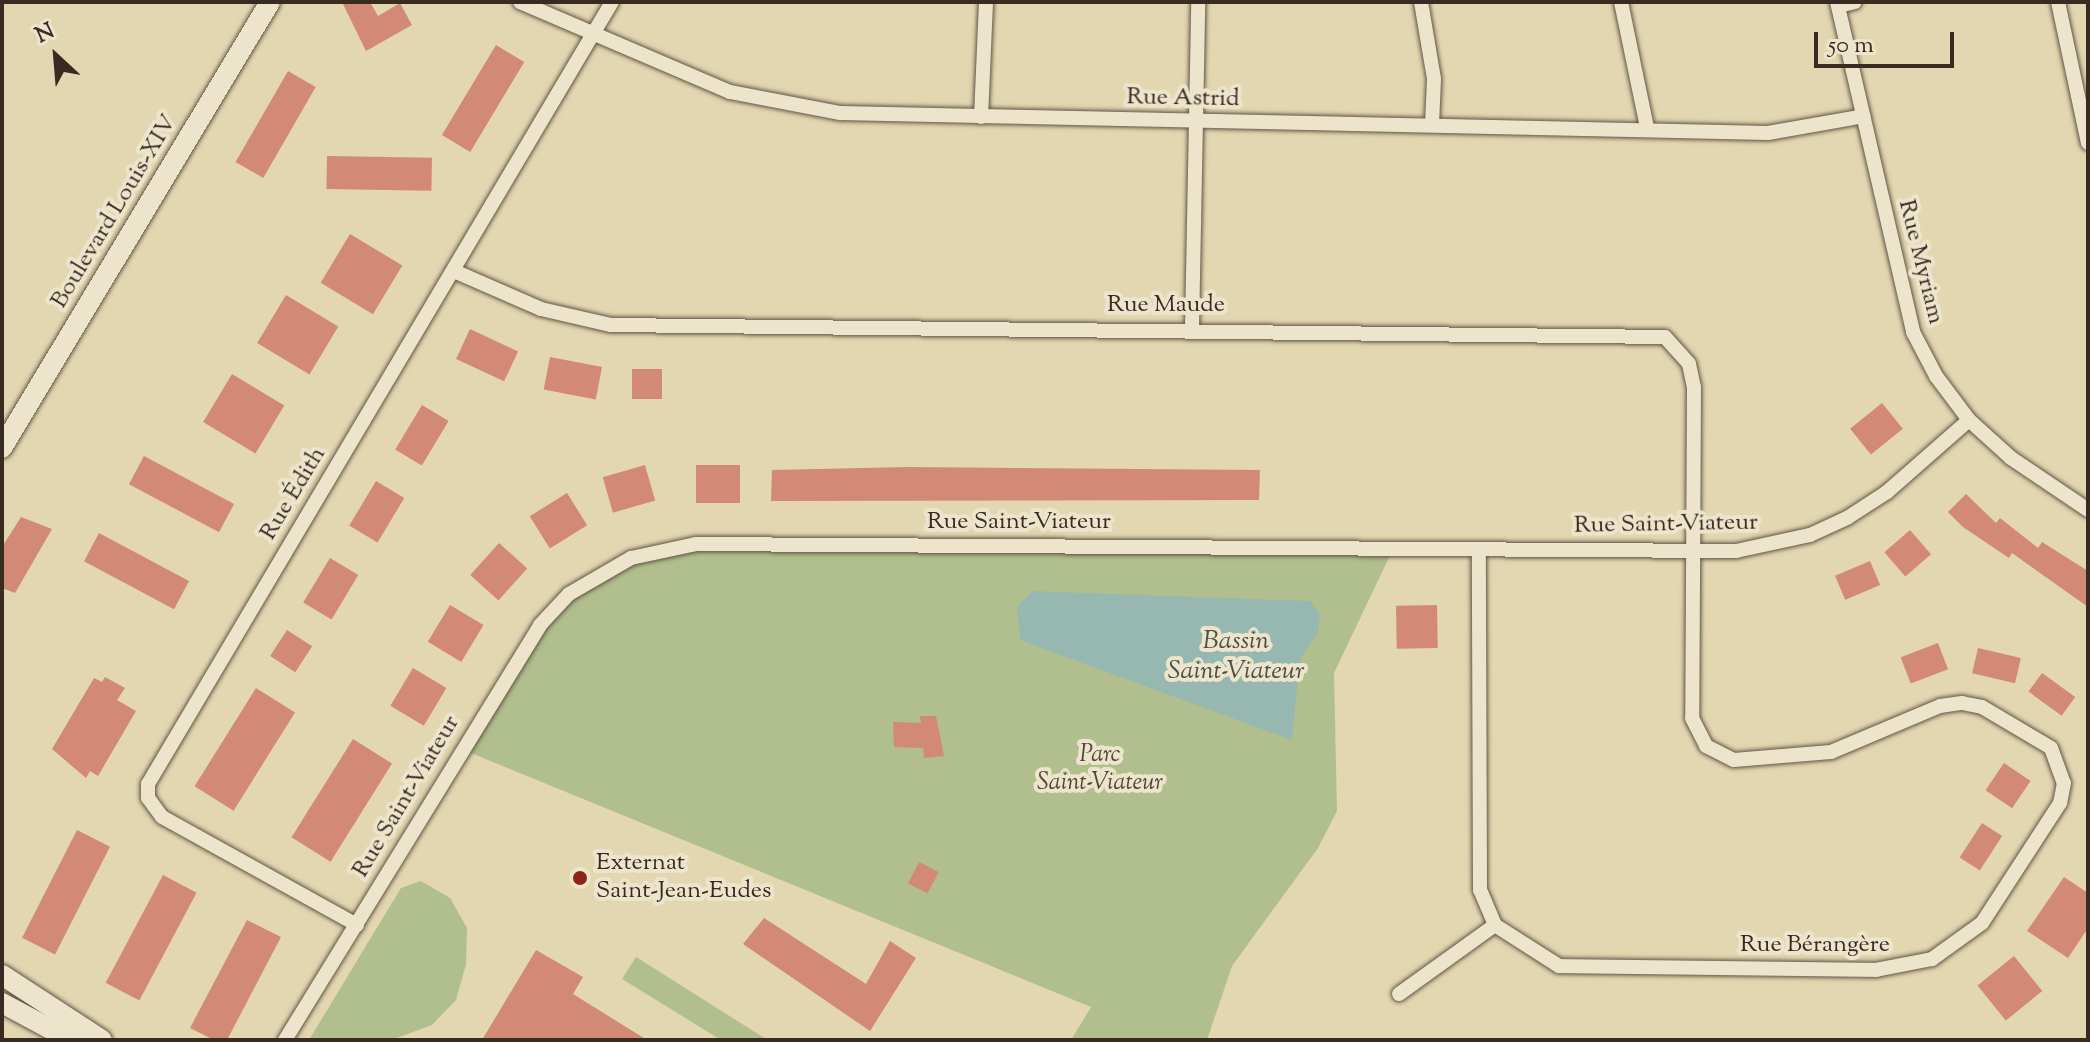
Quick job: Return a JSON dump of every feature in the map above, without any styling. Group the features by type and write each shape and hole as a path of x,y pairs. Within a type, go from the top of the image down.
{"main road":[{"name":"Boulevard Louis-XIV","path":"2,448 270,2"},
{"path":"2,975 102,1040"},
{"path":"2,1003 71,1040"}],"street":[{"name":"Rue Astrid","path":"520,2 592,36 730,92 840,113 1768,133 1864,116"},
{"name":"Rue Édith","path":"357,925 162,817 148,798 148,784 612,2"},
{"path":"981,117 986,2"},
{"path":"1192,328 1198,2"},
{"path":"1421,2 1434,79 1432,124"},
{"path":"1621,2 1647,128"},
{"path":"1837,4 1855,2"},
{"path":"2058,2 2088,143"},
{"name":"Rue Myriam","path":"1837,4 1913,332 1936,376 1969,420 2011,458 2088,510"},
{"name":"Rue Maude","path":"454,271 541,309 611,325 1192,328 1665,337 1689,364 1694,387 1692,550"},
{"name":"Rue Saint-Viateur","path":"285,1040 540,625 592,577 651,551 696,544 1692,550 1775,545 1847,518 1969,420"},
{"path":"1399,994 1495,925 1476,869 1479,549"},
{"name":"Rue Bérangère","path":"1495,925 1559,966 1901,968 1932,959 1982,923 2060,803 2064,783 2051,748 2034,734 1972,705 1940,706 1831,752 1734,760 1706,746 1692,718 1692,550"}],"green space":[{"name":"Parc Saint-Viateur","path":"673,547 1394,547 1334,673 1337,811 1318,848 1232,966 1207,1040 1071,1040 1091,1007 461,749 509,668 592,577"},
{"path":"421,881 450,898 467,928 466,964 456,1000 432,1025 391,1040 309,1040 401,888"},
{"path":"636,957 766,1039 721,1040 622,979"}],"water":[{"name":"Bassin Saint-Viateur","path":"1032,591 1310,601 1320,615 1318,632 1300,659 1292,740 1020,640 1017,607"}],"building":[{"path":"342,2 370,2 378,16 400,3 412,25 366,51"},
{"path":"496,45 524,62 470,152 442,135"},
{"path":"288,71 316,87 263,178 236,162"},
{"path":"327,156 432,158 431,191 326,189"},
{"path":"350,234 402,265 373,314 321,283"},
{"path":"286,295 338,326 309,374 257,343"},
{"path":"470,329 518,351 504,381 456,359"},
{"path":"550,357 602,367 596,400 544,389"},
{"path":"632,369 662,369 662,399 632,399"},
{"path":"232,374 284,405 255,453 203,422"},
{"path":"1882,403 1903,429 1871,454 1850,429"},
{"path":"422,405 449,421 422,466 395,450"},
{"path":"144,456 234,504 219,532 129,484"},
{"path":"645,465 655,501 613,513 603,477"},
{"path":"696,465 740,465 740,503 696,503"},
{"path":"908,467 1260,470 1259,500 771,501 772,470"},
{"path":"376,481 404,498 378,543 349,526"},
{"path":"567,493 587,525 550,549 530,516"},
{"path":"1966,494 1996,523 2000,518 2038,548 2042,542 2088,571 2088,607 2012,553 2009,558 1963,527 1948,512"},
{"path":"21,517 52,529 15,593 2,588 2,547"},
{"path":"1910,530 1931,554 1905,576 1884,552"},
{"path":"99,533 189,581 174,609 84,561"},
{"path":"499,543 527,568 498,600 470,575"},
{"path":"330,558 358,575 332,620 303,603"},
{"path":"1870,561 1880,585 1845,600 1835,576"},
{"path":"450,605 483,625 461,662 428,642"},
{"path":"1437,605 1438,648 1397,649 1396,606"},
{"path":"287,630 312,646 295,672 270,656"},
{"path":"1938,643 1948,669 1911,683 1901,657"},
{"path":"1978,648 2021,658 2015,683 1972,673"},
{"path":"413,668 446,688 424,726 390,706"},
{"path":"2042,673 2075,697 2062,716 2028,692"},
{"path":"105,677 125,688 117,700 136,711 98,776 90,771 86,778 52,749 94,678 102,682"},
{"path":"256,688 295,712 234,811 195,786"},
{"path":"920,716 936,716 944,756 924,758 923,748 894,747 893,722 921,723"},
{"path":"353,739 392,763 331,862 292,837"},
{"path":"2004,763 2031,781 2012,808 1986,790"},
{"path":"1982,823 2002,836 1980,870 1960,857"},
{"path":"77,830 110,847 55,955 22,938"},
{"path":"919,862 939,872 928,893 908,883"},
{"path":"163,875 197,893 139,1001 106,983"},
{"path":"2064,877 2088,893 2088,928 2068,958 2027,931"},
{"path":"764,918 866,984 890,941 916,958 870,1031 743,944"},
{"path":"247,920 281,937 227,1040 214,1040 190,1028"},
{"path":"536,950 583,977 573,994 647,1040 482,1040"},
{"path":"2014,956 2042,991 2006,1021 1977,986"}],"place":[{"name":"Externat Saint-Jean-Eudes","path":"580,878"}]}
